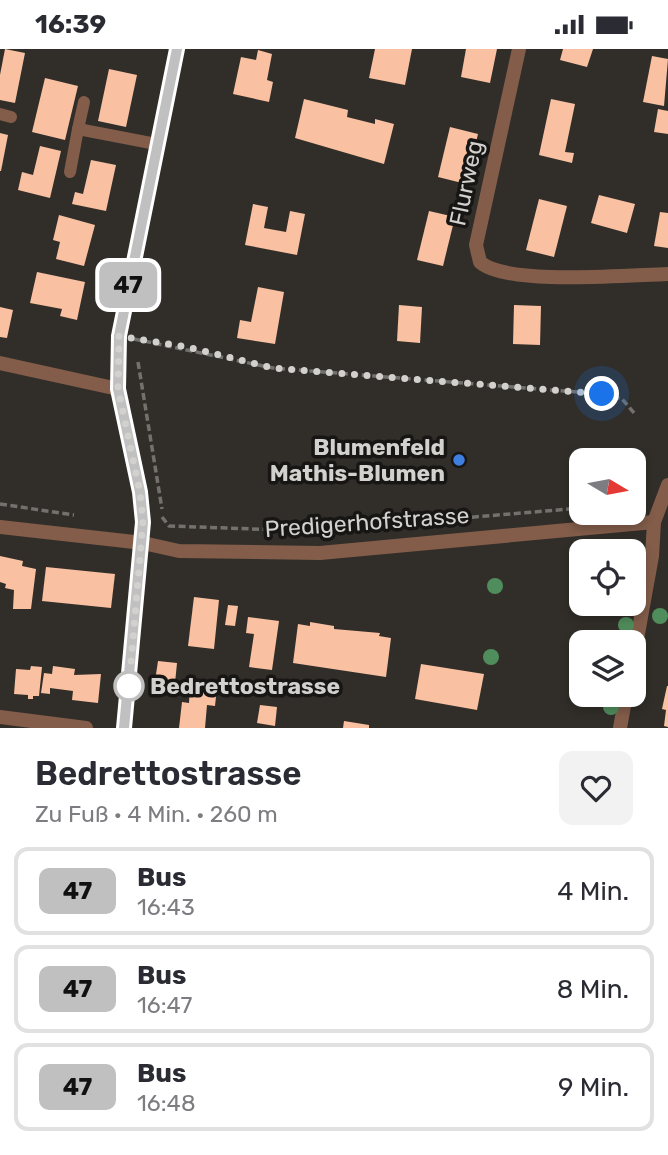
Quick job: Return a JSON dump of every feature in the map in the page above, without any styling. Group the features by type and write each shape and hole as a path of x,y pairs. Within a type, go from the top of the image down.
{"street":[{"path":"124,728 143,543 140,492 118,389 119,336 177,49"},
{"name":"Flurweg","path":"519,49 476,245 480,262 496,272 540,276 668,274"},
{"path":"0,363 118,389"},
{"path":"639,630 652,556 654,522 668,485"},
{"name":"Predigerhofstrasse","path":"0,527 143,543 179,551 320,553 654,522"},
{"path":"620,728 624,707"},
{"path":"0,717 86,728"}],"lane":[{"path":"70,172 84,102"},
{"path":"78,129 156,144"}],"path":[{"path":"119,336 273,368 602,394 622,399 635,414"},
{"path":"138,339 141,393 156,455 162,519 169,526 308,531 569,509"},
{"path":"0,504 77,516"}],"building":[{"path":"5,49 25,53 15,103 0,100 0,75"},
{"path":"375,49 412,49 405,85 369,78"},
{"path":"466,49 497,49 490,83 461,77"},
{"path":"563,49 593,49 587,67 560,60"},
{"path":"258,50 272,54 267,80 273,82 269,102 233,94 241,57 256,60"},
{"path":"652,56 668,59 664,106 643,102"},
{"path":"109,69 137,75 126,127 98,121"},
{"path":"45,78 78,86 65,140 32,132"},
{"path":"304,99 348,110 347,117 375,124 375,119 394,124 384,164 295,138"},
{"path":"551,99 575,104 565,152 574,153 572,163 539,155"},
{"path":"658,109 668,111 668,134 654,132"},
{"path":"450,127 478,134 466,184 438,177"},
{"path":"0,133 8,135 1,171 0,171"},
{"path":"40,146 61,151 50,198 18,190 22,172 33,175"},
{"path":"91,160 116,165 106,211 72,204 75,192 83,194"},
{"path":"599,195 635,204 627,233 591,223"},
{"path":"539,199 567,206 554,257 526,250"},
{"path":"253,204 268,207 264,228 286,232 290,211 305,214 297,255 245,245"},
{"path":"429,211 455,217 443,266 417,260"},
{"path":"660,212 668,213 668,248 654,246"},
{"path":"59,215 95,225 84,266 56,259 60,242 53,240"},
{"path":"37,272 85,282 77,320 60,316 62,309 30,303"},
{"path":"258,287 284,292 275,344 237,338 240,320 251,322"},
{"path":"399,305 422,307 420,343 397,341"},
{"path":"514,305 541,306 540,345 513,344"},
{"path":"0,307 13,310 7,338 0,337"},
{"path":"0,556 23,561 22,566 36,569 31,609 13,609 14,590 5,588 6,584 0,582"},
{"path":"46,567 115,574 111,608 42,601"},
{"path":"194,597 219,600 214,649 188,646"},
{"path":"228,605 238,606 235,626 225,625"},
{"path":"248,617 279,621 272,670 249,667 254,634 246,633"},
{"path":"310,622 334,626 334,629 380,633 379,636 391,638 386,677 293,663 298,624 310,626"},
{"path":"158,661 177,663 175,683 155,681"},
{"path":"421,664 484,674 477,710 415,699"},
{"path":"31,666 42,667 39,696 28,699 28,695 14,694 16,669 30,670"},
{"path":"53,666 75,669 74,675 101,674 98,703 72,700 73,691 50,688 50,694 41,693 44,673 52,674"},
{"path":"190,684 217,687 215,706 207,705 205,728 179,728 182,702 189,703"},
{"path":"667,686 668,727 664,726 666,710 662,709"},
{"path":"260,705 277,707 275,726 257,723"},
{"path":"344,721 369,725 369,728 343,728"}],"bus line":[{"name":"47","path":"124,728 143,522 140,492 118,389 119,336 177,49"}],"place":[{"name":"Blumenfeld Mathis-Blumen","path":"459,460"},
{"name":"Bedrettostrasse","path":"129,686"}],"route":[{"path":"129,686 143,522 140,492 118,389 119,336 187,347 273,368 554,388 602,394"}]}
